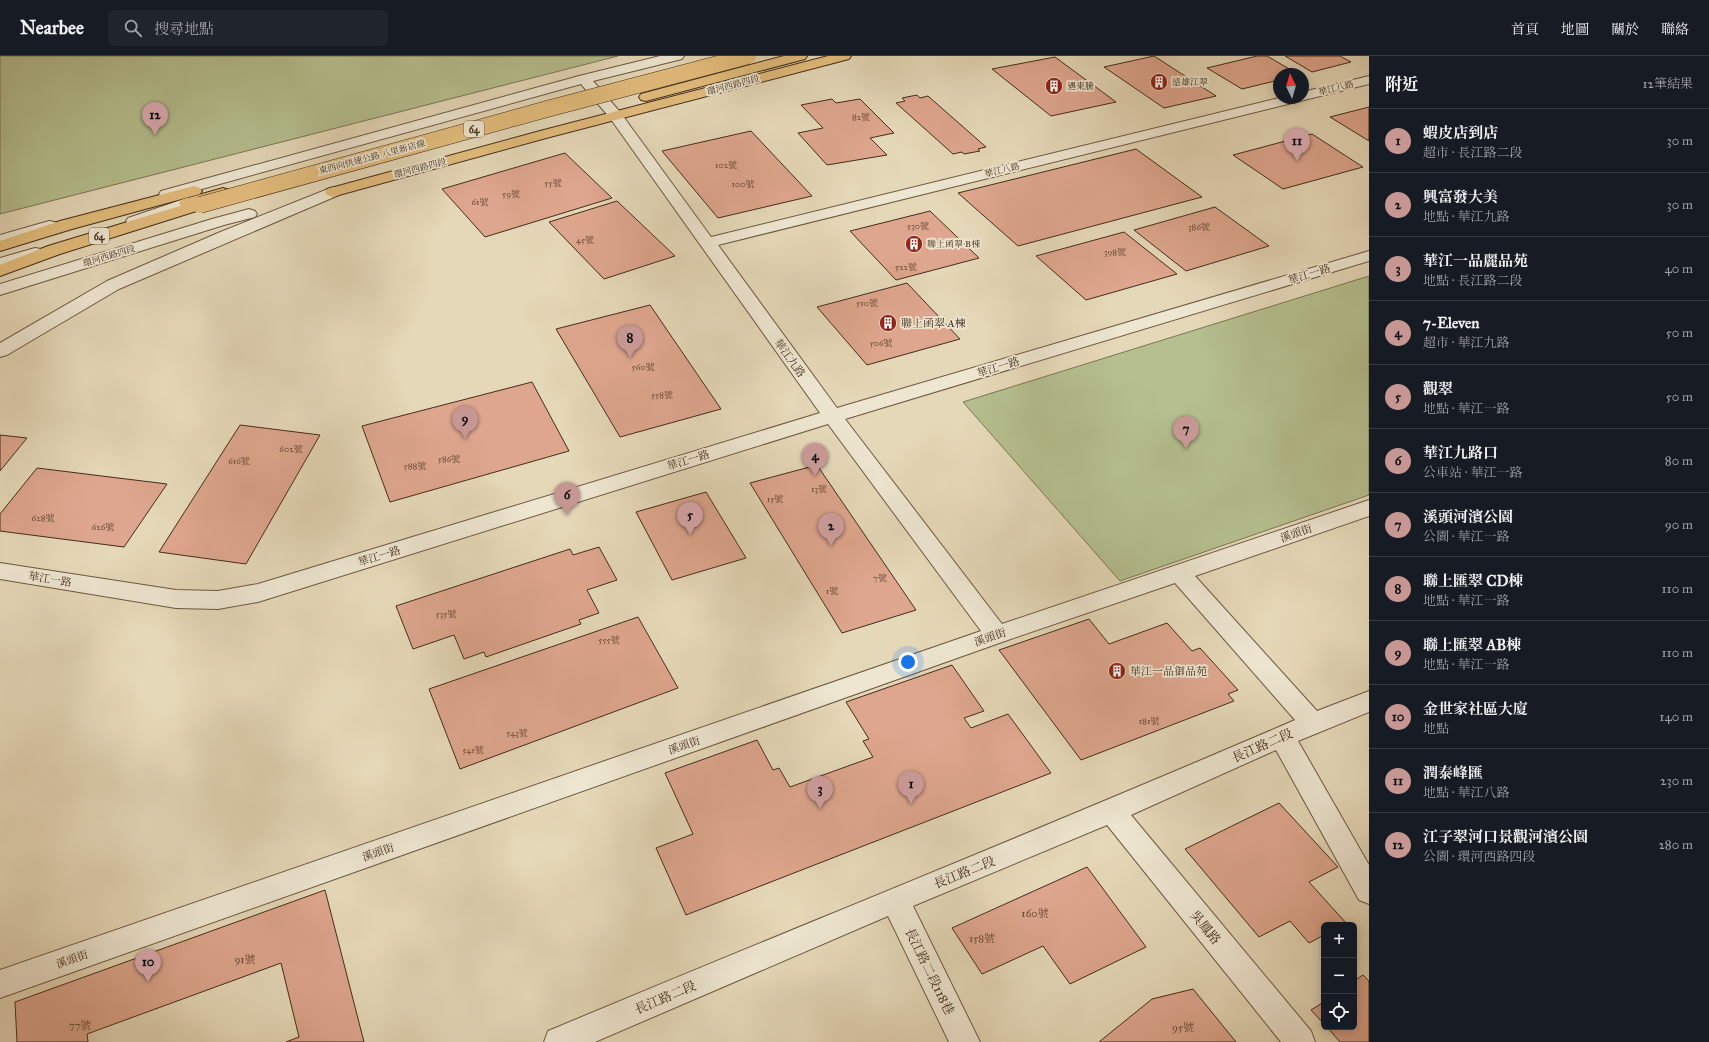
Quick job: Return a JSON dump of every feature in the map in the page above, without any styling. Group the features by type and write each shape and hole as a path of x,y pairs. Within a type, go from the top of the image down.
{"main road":[{"name":"東西向快速公路 八里新店線","path":"0,246 74,223 694,56"},
{"path":"193,204 595,93 738,56"},
{"name":"東西向快速公路 八里新店線","path":"0,271 54,250 193,204 748,56"},
{"path":"193,204 560,120 800,56"},
{"name":"環河西路四段","path":"333,192 615,115 844,56"}],"street":[{"path":"0,240 584,79 677,56"},
{"name":"華江九路","path":"584,79 615,115 832,416 997,635"},
{"name":"華江八路","path":"1309,95 1369,80"},
{"name":"華江八路","path":"707,243 1273,104"},
{"path":"0,352 113,285 224,236 333,192"},
{"name":"環河西路四段","path":"0,290 218,222 333,192"},
{"path":"0,250 96,221 193,204"},
{"path":"0,264 193,204"},
{"name":"華江一路","path":"0,571 176,599 218,600 258,593 832,416 1369,256"},
{"name":"溪頭街","path":"0,984 997,635 1369,508"},
{"path":"1179,573 1313,723"},
{"name":"長江路二段","path":"559,1042 895,900 1112,811 1369,700"},
{"path":"1282,737 1369,891"},
{"name":"吳鳳路","path":"1112,811 1300,1042"},
{"name":"長江路二段118巷","path":"895,900 965,1042"}],"green space":[{"path":"0,56 618,56 0,214"},
{"path":"1369,276 1369,495 1120,581 963,402"}],"building":[{"name":"遠雄江翠","path":"1154,56 1216,96 1164,108 1104,67"},
{"path":"1257,56 1267,56 1288,68 1273,68 1273,81 1242,89 1207,68"},
{"path":"1285,56 1340,56 1351,62 1312,72 1309,70 1309,68 1305,68"},
{"name":"遇東騰","path":"1055,57 1116,102 1051,116 992,69"},
{"path":"917,95 920,98 928,96 986,147 978,149 980,151 964,154 962,152 953,154 896,103 905,101 902,98"},
{"path":"832,99 836,103 860,99 894,133 870,138 887,155 827,165 798,133 823,128 801,105"},
{"path":"1369,107 1369,141 1330,117"},
{"path":"751,131 812,196 718,218 662,151"},
{"path":"1312,134 1363,167 1283,189 1233,155"},
{"path":"1136,149 1202,197 1018,246 958,193"},
{"path":"565,153 612,198 485,237 442,189"},
{"path":"617,201 675,256 604,279 549,222"},
{"path":"1215,207 1269,246 1186,271 1134,230"},
{"name":"聯上函翠 B棟","path":"930,211 979,258 896,280 850,231"},
{"path":"1124,232 1177,274 1086,300 1036,256"},
{"name":"聯上函翠 A棟","path":"907,283 960,339 867,365 817,307"},
{"path":"650,305 721,409 620,437 556,329"},
{"path":"532,382 569,451 390,502 362,426"},
{"path":"240,425 320,435 246,564 159,552"},
{"path":"0,435 27,438 0,471"},
{"path":"817,465 916,610 842,633 750,483"},
{"path":"37,468 167,484 124,547 0,531 0,514"},
{"path":"706,492 746,558 672,580 636,512"},
{"path":"599,547 617,580 587,590 599,613 579,620 581,624 486,657 484,652 464,659 454,635 413,649 396,606 570,549 573,555"},
{"path":"638,617 678,688 460,769 429,689"},
{"name":"華江一品御品苑","path":"1089,619 1109,644 1167,623 1192,651 1200,648 1238,690 1228,694 1234,701 1081,760 999,650"},
{"path":"952,665 984,711 964,718 971,728 1008,714 1051,773 686,915 656,848 693,834 665,773 757,740 773,770 779,768 790,787 873,757 863,741 869,739 846,702"},
{"path":"1279,803 1338,867 1309,882 1345,922 1321,922 1321,937 1309,943 1290,921 1259,937 1185,849"},
{"path":"1087,867 1146,947 1070,984 1043,946 982,974 952,928"},
{"path":"325,890 364,1042 286,1042 299,1037 281,963 87,1034 88,1042 17,1042 15,1002"},
{"path":"1363,975 1369,981 1369,1042 1340,1042 1330,1030 1357,1030 1357,979"},
{"path":"1193,989 1236,1042 1099,1042 1152,999"},
{"path":"1321,1004 1321,1021 1311,1010"}],"place":[{"name":"遠雄江翠","path":"1159,82"},
{"name":"遇東騰","path":"1054,86"},
{"name":"江子翠河口景觀河濱公園","path":"155,135"},
{"name":"潤泰峰匯","path":"1297,161"},
{"name":"聯上函翠 B棟","path":"914,244"},
{"name":"聯上函翠 A棟","path":"888,323"},
{"name":"聯上匯翠 CD棟","path":"630,358"},
{"name":"聯上匯翠 AB棟","path":"465,439"},
{"name":"溪頭河濱公園","path":"1186,449"},
{"name":"7-Eleven","path":"815,476"},
{"name":"華江九路口","path":"567,515"},
{"name":"觀翠","path":"690,535"},
{"name":"興富發大美","path":"831,546"},
{"name":"華江一品御品苑","path":"1117,671"},
{"name":"蝦皮店到店","path":"911,804"},
{"name":"華江一品麗品苑","path":"820,809"},
{"name":"金世家社區大廈","path":"148,982"}]}
